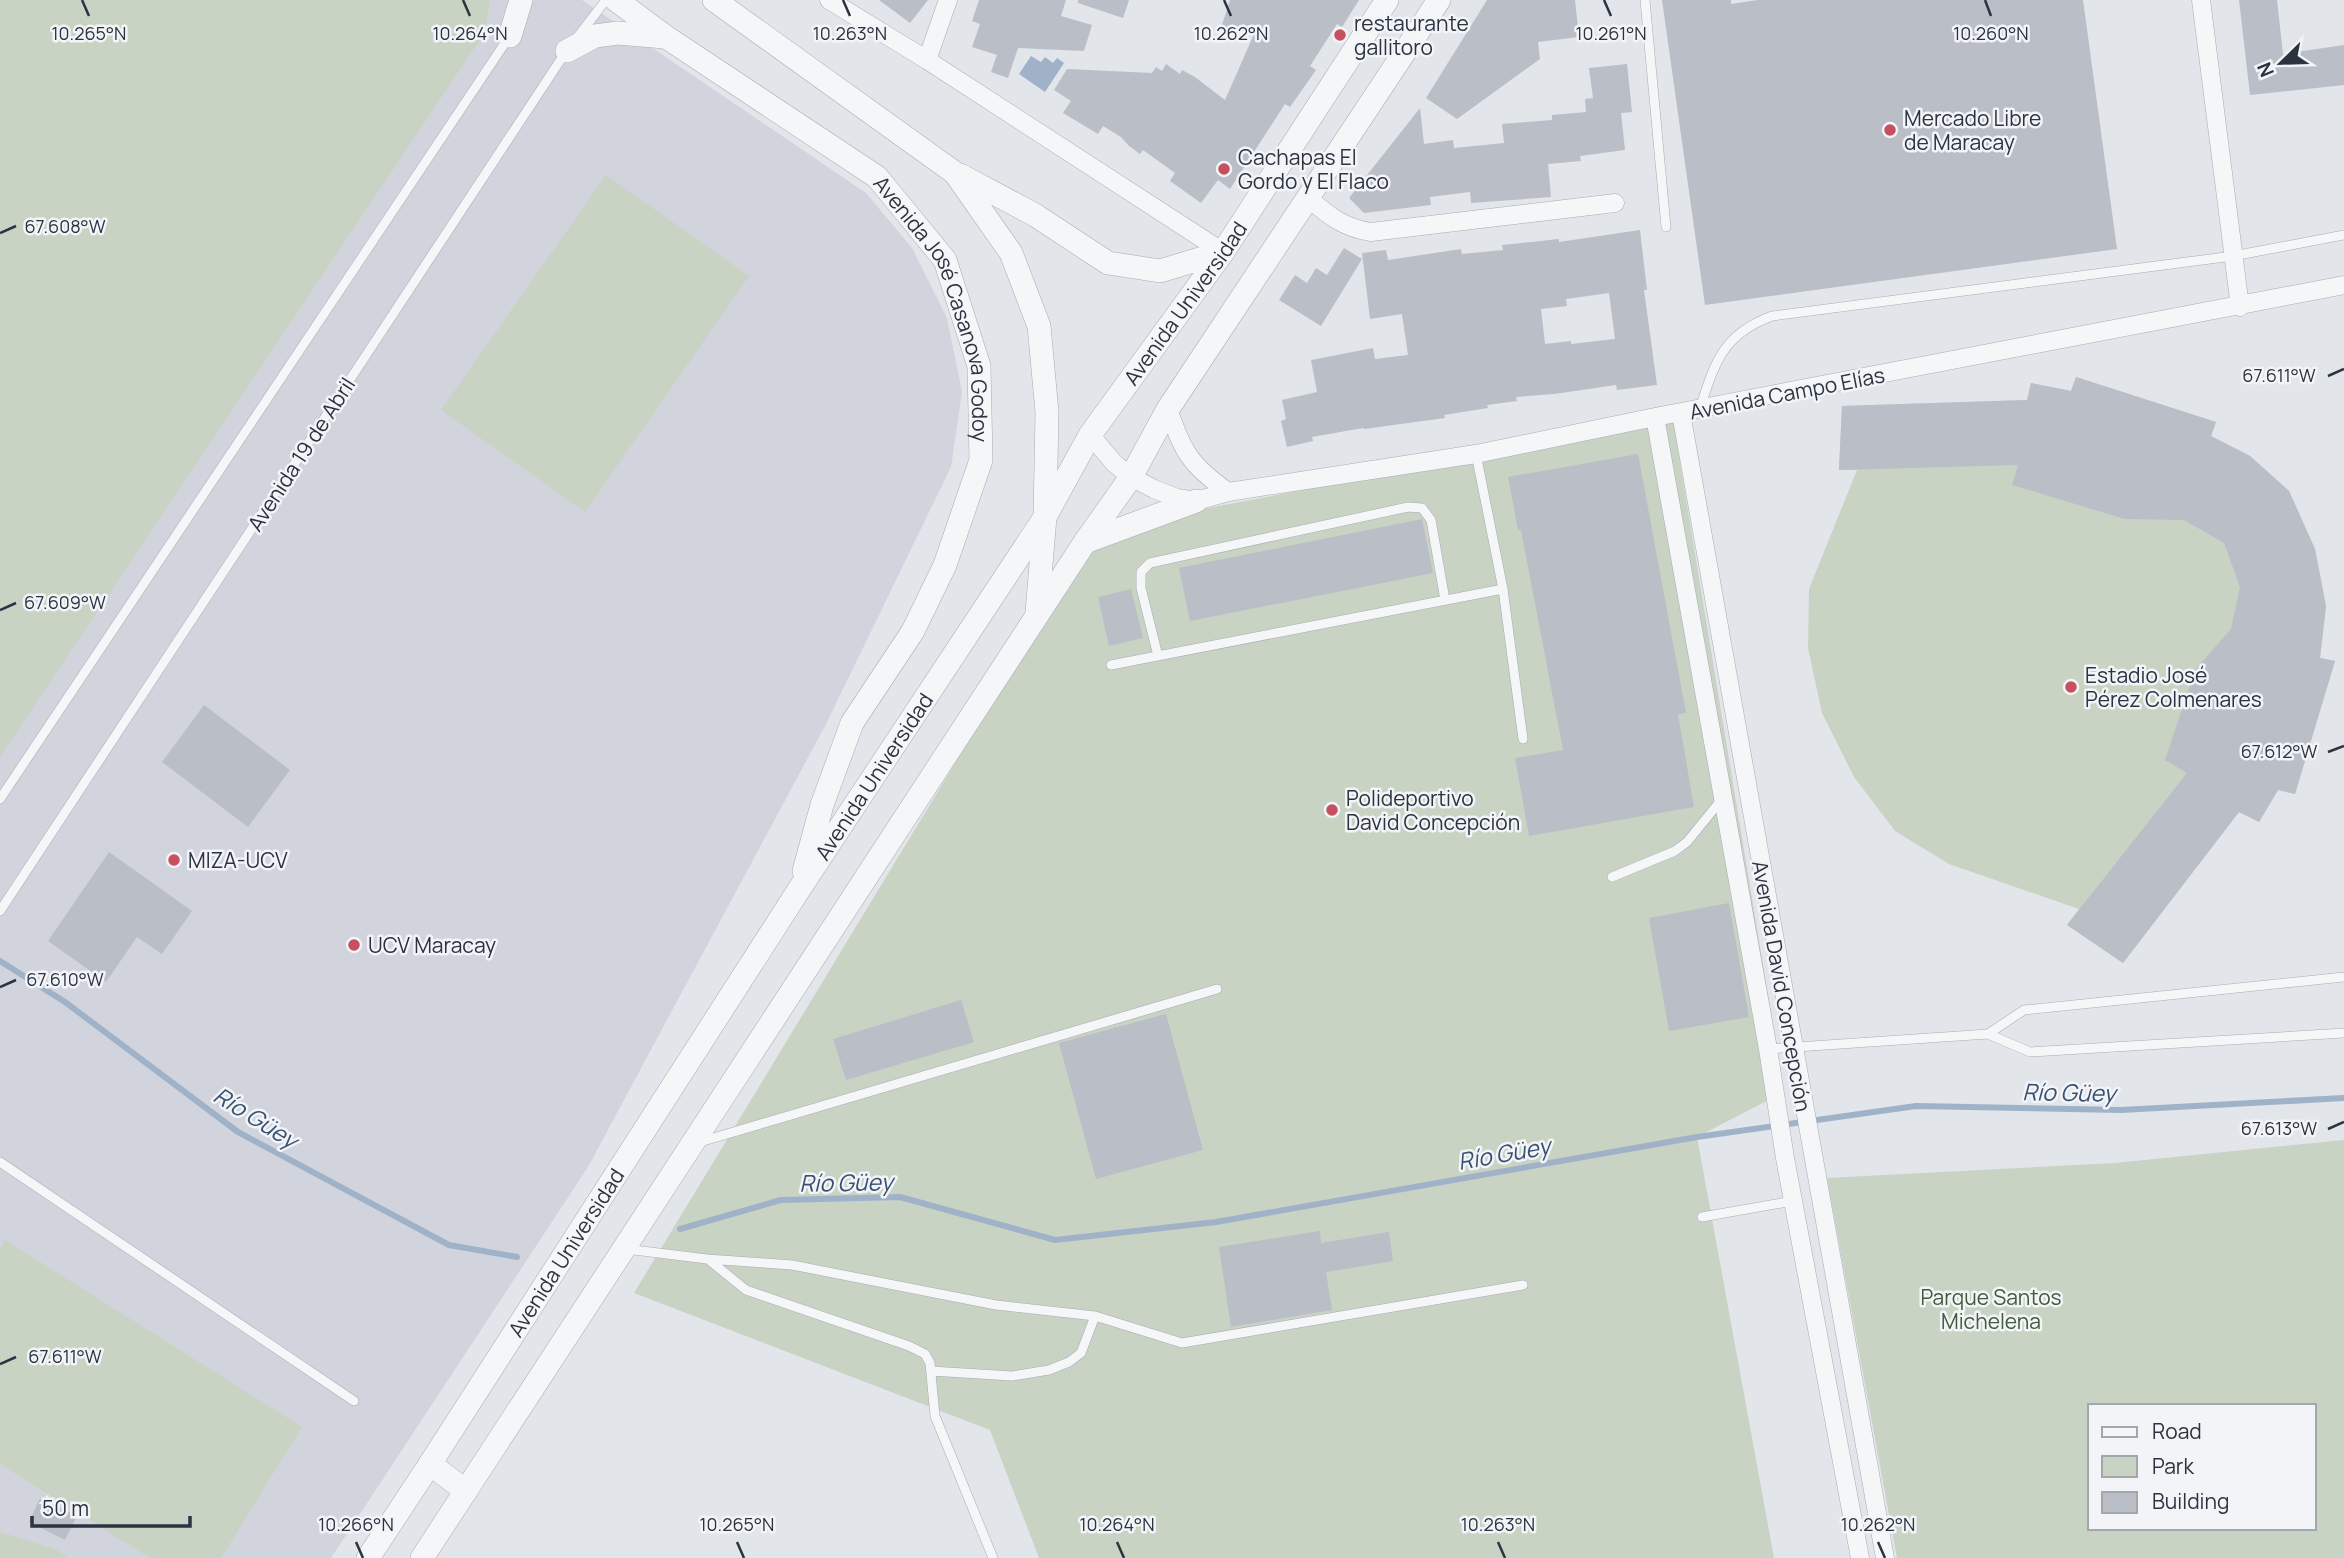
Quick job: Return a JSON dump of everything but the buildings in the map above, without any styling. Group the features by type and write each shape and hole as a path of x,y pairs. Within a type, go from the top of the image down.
{"street":[{"path":"510,36 521,0"},
{"name":"Avenida José Casanova Godoy","path":"616,0 666,37 877,177 945,260 979,366 981,460 946,565 913,631 852,723 822,805 800,888"},
{"path":"714,0 955,173 1035,215 1108,262 1160,271 1223,253"},
{"path":"829,0 927,60 1223,253"},
{"path":"927,60 948,0"},
{"name":"Avenida Universidad","path":"368,1558 800,888 1045,517 1090,435 1223,253 1387,0"},
{"name":"Avenida Universidad","path":"422,1558 1084,542 1131,477 1168,409 1439,0"},
{"path":"2201,0 2240,307"},
{"path":"567,51 595,36 618,33 666,37"},
{"path":"955,173 1011,253 1039,326 1047,412 1045,517 1037,615"},
{"path":"1307,197 1335,220 1357,230 1371,232 1615,203"},
{"name":"Avenida Campo Elías","path":"1196,501 1228,492 1476,454 1655,417 2344,285"},
{"path":"1168,409 1181,446 1192,463 1228,492"},
{"name":"Avenida David Concepción","path":"1690,412 1793,1048 1885,1558"},
{"name":"Avenida David Concepción","path":"1655,417 1785,1158 1860,1558"},
{"path":"1090,435 1115,464 1131,477 1177,498 1196,501"},
{"path":"1084,542 1196,501"},
{"path":"430,1464 466,1491"}],"lane":[{"path":"0,799 532,0"},
{"name":"Avenida 19 de Abril","path":"0,911 567,51 606,0"},
{"path":"1645,0 1666,227"},
{"path":"1690,412 1713,366 1735,335 1751,324 1772,316 2233,256 2344,235"},
{"path":"1476,454 1503,589 1523,739"},
{"path":"1158,656 1141,588 1141,572 1150,563 1408,507 1422,508 1431,520 1445,600"},
{"path":"1111,665 1503,589"},
{"path":"1612,877 1675,850 1687,842 1723,798"},
{"path":"1988,1034 2024,1010 2344,977"},
{"path":"692,1144 1217,989"},
{"path":"1768,1049 1988,1034 2029,1052 2344,1033"},
{"path":"0,1162 354,1401"},
{"path":"1702,1217 1793,1200"},
{"path":"624,1248 707,1259 792,1265 996,1305 1095,1316 1182,1343 1523,1285"},
{"path":"707,1259 746,1290 919,1351 928,1360 935,1416 993,1558"},
{"path":"931,1371 1012,1376 1049,1370 1069,1362 1081,1353 1095,1316"}],"shaded area":[{"name":"UCV Maracay","path":"0,0 582,0 866,193 912,248 947,318 962,392 951,467 826,724 588,1167 331,1558 0,1558"}],"green space":[{"path":"0,0 490,0 485,32 0,757"},
{"path":"606,175 749,276 585,512 441,410"},
{"name":"Estadio José Pérez Colmenares","path":"2076,377 2216,422 2211,436 2250,456 2289,491 2315,549 2326,606 2320,658 2335,661 2295,794 2278,790 2259,822 2239,812 2123,963 2067,925 2079,909 1949,864 1895,831 1854,777 1822,713 1808,648 1809,589 1857,470 1839,470 1842,406 2027,400 2031,383 2071,391"},
{"name":"Polideportivo David Concepción","path":"1673,420 1784,1092 1697,1137 1774,1558 1039,1558 990,1430 634,1293 1097,529"},
{"name":"Parque Santos Michelena","path":"2344,1140 2344,1558 1897,1558 1827,1178 2115,1163"},
{"path":"5,1240 302,1427 221,1558 150,1558 0,1464 0,1249"},
{"path":"0,1532 58,1550 68,1558 0,1558"}],"water":[{"path":"1031,56 1041,62 1045,57 1053,63 1057,58 1064,63 1045,92 1019,74"}],"waterway":[{"name":"Río Güey","path":"0,961 65,1002 238,1132 449,1245 517,1257"},
{"name":"Río Güey","path":"680,1229 781,1200 900,1197 1055,1240 1216,1222 1697,1137 1916,1106 2121,1110 2344,1098"}],"place":[{"name":"restaurante gallitoro","path":"1340,35"},
{"name":"Mercado Libre de Maracay","path":"1890,130"},
{"name":"Cachapas El Gordo y El Flaco","path":"1224,169"},
{"name":"Estadio José Pérez Colmenares","path":"2071,687"},
{"name":"Polideportivo David Concepción","path":"1332,810"},
{"name":"MIZA-UCV","path":"174,860"},
{"name":"UCV Maracay","path":"354,945"}]}
